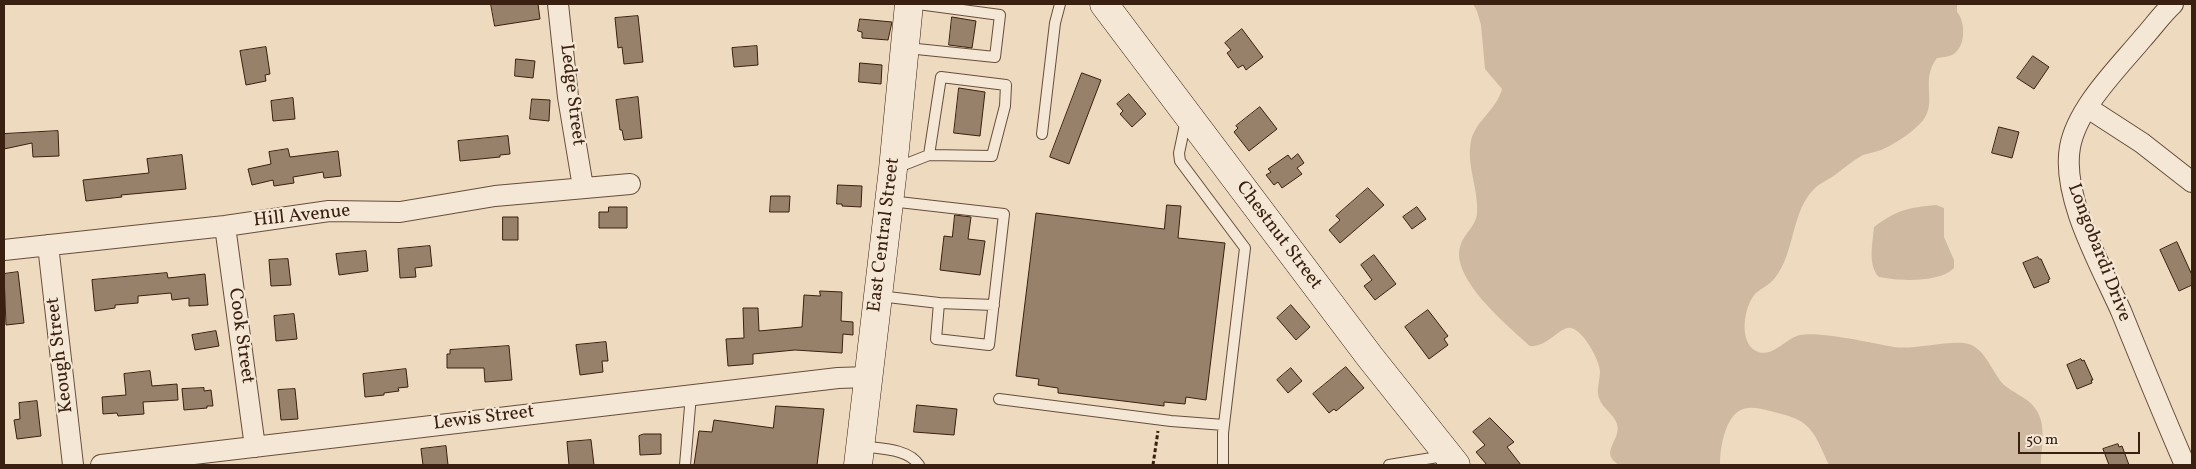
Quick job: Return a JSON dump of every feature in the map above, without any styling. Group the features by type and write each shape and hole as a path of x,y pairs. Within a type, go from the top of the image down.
{"main road":[{"name":"East Central Street","path":"859,455 893,170 910,4"},
{"name":"Chestnut Street","path":"1104,4 1364,349 1452,460"}],"street":[{"name":"Ledge Street","path":"558,4 568,97 583,187"},
{"name":"Longobardi Drive","path":"2173,4 2111,76 2075,128 2070,147 2068,173 2072,195 2185,465"},
{"path":"2088,108 2142,143 2192,182"},
{"name":"Hill Avenue","path":"4,250 225,226 329,211 400,212 495,196 630,184"},
{"name":"Cook Street","path":"225,226 255,446"},
{"name":"Keough Street","path":"48,245 74,465"},
{"name":"Lewis Street","path":"100,465 838,378 868,377"}],"lane":[{"path":"905,48 995,57 1000,15 918,4"},
{"path":"1042,134 1055,22 1060,4"},
{"path":"893,170 929,156 992,156 1005,106 1006,85 941,77 929,156"},
{"path":"1187,115 1179,153 1180,161 1245,248 1224,425 1223,465"},
{"path":"889,200 1004,214 989,345 936,339 939,303"},
{"path":"878,296 939,303 994,305"},
{"path":"685,465 690,395"},
{"path":"999,399 1162,420 1224,425"},
{"path":"859,455 900,452 915,459 919,465"},
{"path":"1389,465 1452,460"}],"path":[{"path":"1153,465 1158,428 1162,420"}],"shaded area":[{"path":"1473,4 1957,4 1957,12 1963,26 1963,38 1954,54 1937,58 1932,66 1929,82 1928,112 1924,119 1910,132 1892,144 1881,150 1863,155 1816,187 1802,208 1781,269 1772,281 1756,293 1748,306 1745,332 1750,346 1762,353 1773,350 1795,337 1809,334 1860,340 1903,348 1953,343 1969,344 1980,351 2007,388 2027,400 2035,408 2042,425 2041,465 1829,465 1815,436 1802,422 1795,418 1763,409 1748,408 1740,410 1729,422 1721,449 1720,465 1619,465 1613,460 1610,451 1618,430 1617,424 1599,398 1599,366 1594,353 1585,339 1576,330 1567,328 1542,344 1530,346 1496,315 1464,273 1460,260 1460,247 1477,213 1470,159 1471,141 1473,134 1495,104 1502,89 1485,69 1481,25"},
{"path":"1936,205 1944,208 1944,237 1954,260 1954,268 1948,273 1939,276 1918,280 1879,277 1875,272 1872,260 1874,227 1890,216 1904,210"}],"building":[{"path":"491,4 538,4 540,19 495,26"},
{"path":"638,16 643,62 624,64 622,47 618,48 615,18"},
{"path":"952,17 976,21 972,48 949,45"},
{"path":"860,19 892,22 888,40 862,38 862,32 858,31"},
{"path":"1242,29 1263,57 1246,70 1243,65 1238,68 1227,53 1231,50 1225,43"},
{"path":"757,46 758,65 734,67 732,48"},
{"path":"266,47 270,74 265,75 266,81 246,85 240,51"},
{"path":"2033,56 2049,67 2034,89 2017,78"},
{"path":"516,59 535,61 533,78 515,76"},
{"path":"860,63 882,65 881,84 859,82"},
{"path":"1082,73 1101,80 1069,164 1050,157"},
{"path":"959,88 985,92 980,136 954,133"},
{"path":"1129,94 1146,114 1132,127 1120,114 1123,111 1117,104"},
{"path":"638,97 642,138 624,140 622,130 620,130 616,100"},
{"path":"293,98 295,119 273,121 271,101"},
{"path":"532,99 550,100 549,121 530,119"},
{"path":"1260,107 1277,129 1249,151 1234,132 1238,128 1236,126"},
{"path":"1999,127 2019,132 2012,158 1992,153"},
{"path":"58,131 59,156 33,157 32,143 4,149 4,134"},
{"path":"508,136 510,154 500,155 500,157 460,161 458,141"},
{"path":"288,149 290,157 338,151 341,176 324,178 323,172 293,177 294,183 274,186 273,180 252,185 248,169 271,164 269,152"},
{"path":"1298,154 1304,163 1297,168 1302,174 1282,188 1278,182 1274,185 1266,175 1271,172 1268,169 1288,155 1291,159"},
{"path":"182,155 186,189 121,195 122,197 86,201 83,180 149,173 147,159"},
{"path":"838,185 862,186 861,207 837,204"},
{"path":"1368,188 1384,205 1340,243 1329,230 1340,220 1336,216"},
{"path":"771,196 790,196 789,212 770,212"},
{"path":"1167,205 1181,206 1178,238 1225,243 1206,400 1186,397 1185,404 1164,402 1164,406 1058,393 1058,388 1038,385 1039,379 1016,376 1036,213 1164,229"},
{"path":"609,207 627,207 627,228 599,228 599,212 608,212"},
{"path":"1417,207 1426,219 1412,229 1403,217"},
{"path":"955,215 971,217 968,239 985,241 980,275 940,270 944,236 952,237"},
{"path":"503,217 518,217 518,240 503,240"},
{"path":"2177,242 2192,275 2192,285 2179,291 2160,250"},
{"path":"430,246 432,266 415,268 416,277 400,278 398,249"},
{"path":"366,251 368,271 339,275 336,254"},
{"path":"1374,255 1396,284 1375,300 1364,286 1372,280 1361,265"},
{"path":"2038,257 2041,259 2050,279 2048,280 2049,282 2034,288 2023,263"},
{"path":"288,259 291,285 271,286 269,260"},
{"path":"18,272 24,323 6,325 4,274"},
{"path":"167,273 168,278 205,274 208,305 189,306 189,298 172,300 171,293 138,296 138,303 115,305 115,308 95,311 92,280"},
{"path":"820,291 842,292 841,321 853,322 853,335 843,334 842,353 795,350 753,354 753,364 728,366 726,339 744,338 743,308 758,308 759,331 802,327 804,295 820,296"},
{"path":"1291,305 1310,327 1296,340 1277,318"},
{"path":"1428,310 1448,336 1444,339 1448,345 1429,359 1405,327"},
{"path":"294,314 297,339 276,341 274,316"},
{"path":"216,331 219,346 195,350 192,335"},
{"path":"606,342 608,361 602,361 603,372 580,375 576,345"},
{"path":"509,346 512,380 485,382 484,368 447,368 447,354 450,354 450,350"},
{"path":"2081,359 2082,361 2084,360 2093,380 2091,380 2092,383 2077,389 2067,365"},
{"path":"1346,367 1364,388 1336,411 1334,409 1329,413 1313,394"},
{"path":"1291,368 1302,381 1288,393 1277,380"},
{"path":"406,369 408,387 398,388 399,391 384,393 384,395 365,397 363,374"},
{"path":"150,371 152,386 177,384 178,400 143,402 144,414 118,416 117,413 103,414 102,397 126,395 124,374"},
{"path":"204,388 204,391 211,390 213,406 184,410 182,389"},
{"path":"295,389 298,419 281,420 278,390"},
{"path":"37,401 41,436 17,439 14,420 20,419 19,403"},
{"path":"917,405 957,409 954,435 914,432"},
{"path":"776,406 824,409 817,465 694,465 699,431 712,432 714,420 773,428"},
{"path":"1490,418 1514,442 1507,447 1521,465 1487,465 1476,452 1485,445 1473,432"},
{"path":"644,434 661,434 661,454 640,455 639,436"},
{"path":"591,440 594,465 569,465 567,442"},
{"path":"2118,444 2119,447 2122,446 2129,465 2109,465 2103,449"},
{"path":"446,446 448,465 423,465 421,449"}]}
